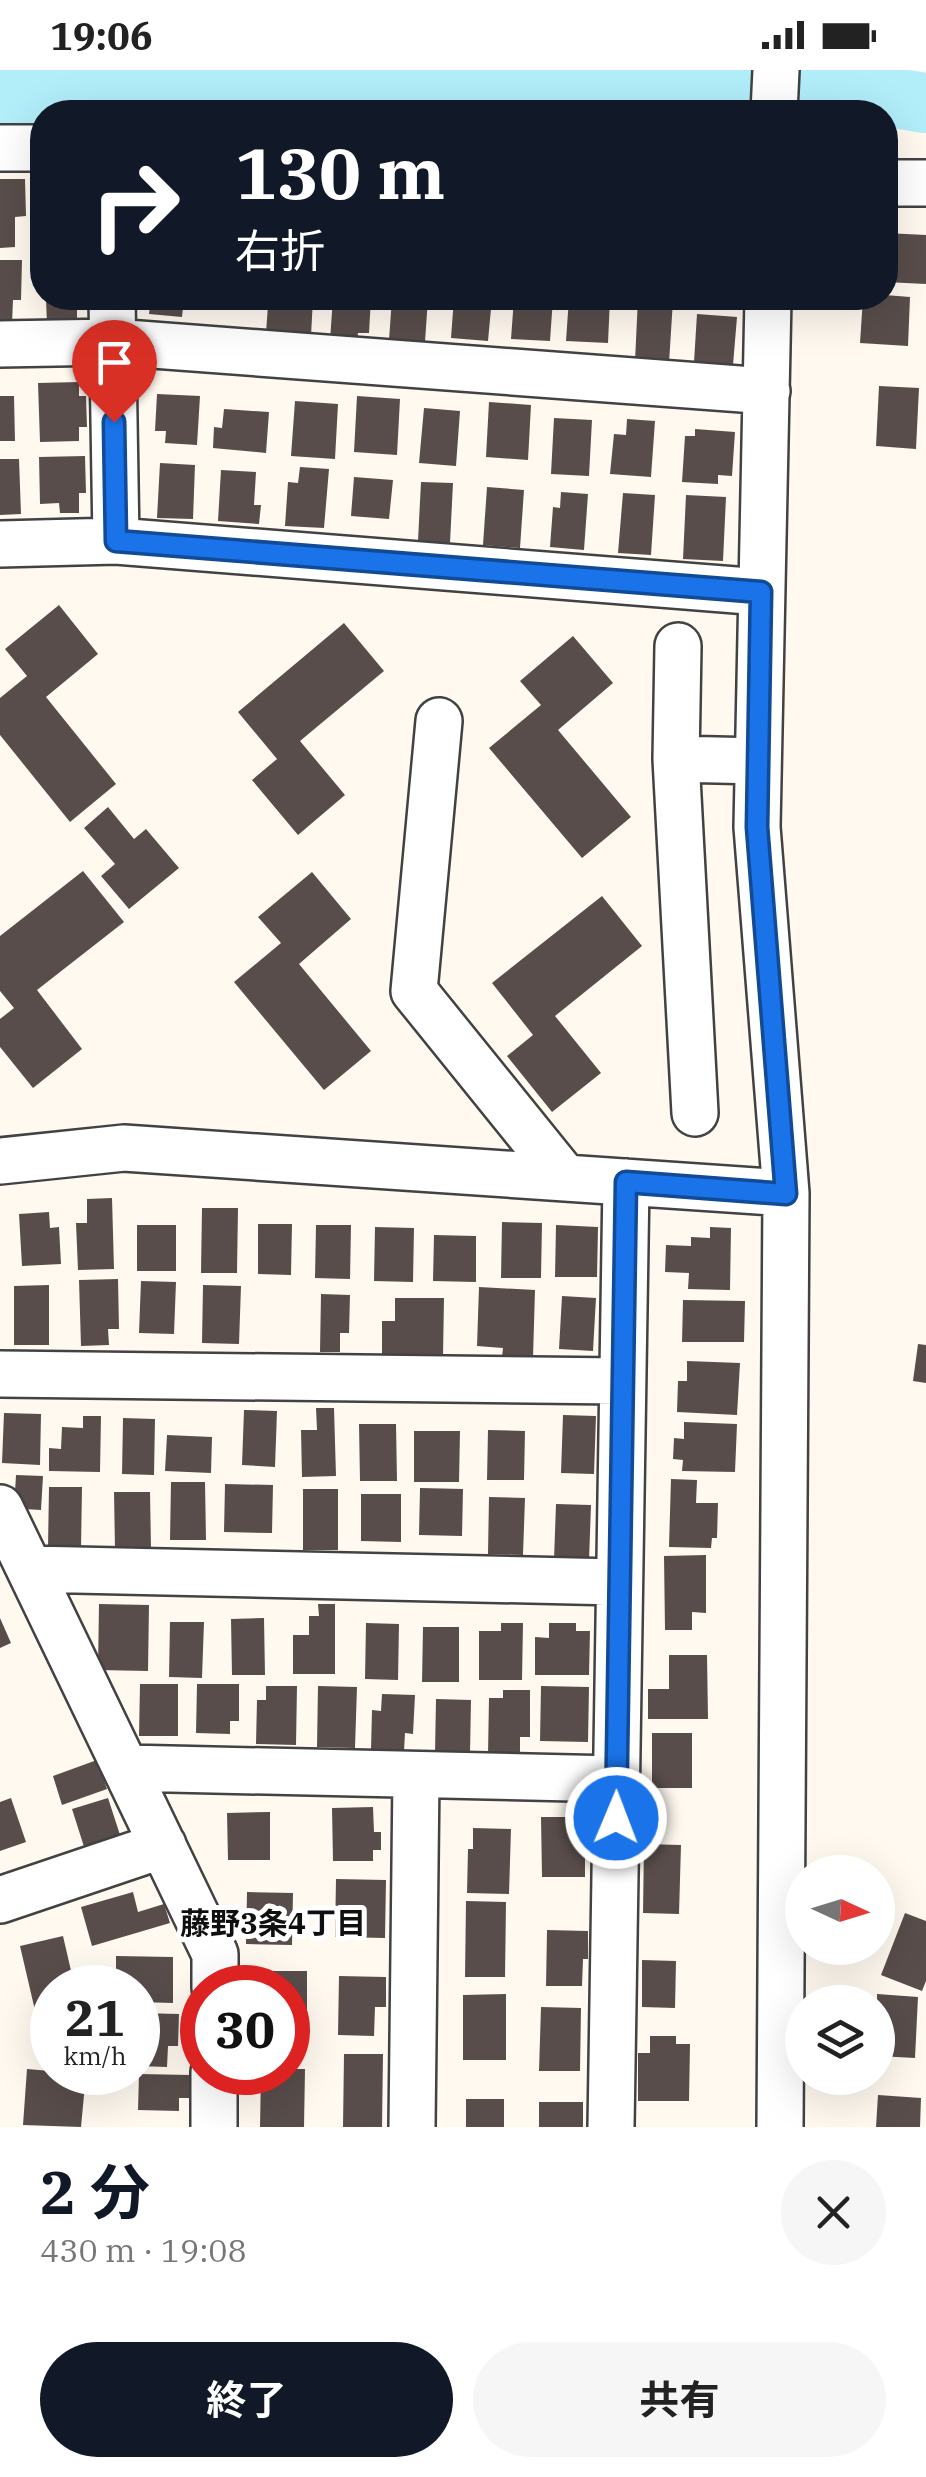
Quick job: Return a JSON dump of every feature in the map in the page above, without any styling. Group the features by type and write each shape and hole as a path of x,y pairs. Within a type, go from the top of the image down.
{"street":[{"path":"775,100 776,70"},
{"path":"0,148 30,148"},
{"path":"898,183 926,182"},
{"path":"112,310 116,541"},
{"path":"768,310 757,827 786,1194 780,2127"},
{"path":"0,344 113,342 766,391"},
{"path":"0,544 116,541 761,592"},
{"path":"678,646 676,758 695,1113"},
{"path":"440,720 414,991 565,1178"},
{"path":"676,758 758,760"},
{"path":"0,1161 124,1148 786,1194"},
{"path":"611,2127 626,1182"},
{"path":"0,1374 621,1381"},
{"path":"0,1508 215,1954 215,1965"},
{"path":"30,1568 617,1582"},
{"path":"127,1768 616,1779"},
{"path":"412,2127 416,1776"},
{"path":"0,1900 162,1846"},
{"path":"214,2095 214,2127"}],"building":[{"path":"0,179 25,179 26,216 15,217 15,247 0,248"},
{"path":"898,234 926,235 926,284 898,283"},
{"path":"0,260 22,260 21,300 13,300 12,324 0,324"},
{"path":"898,296 910,297 908,346 860,343 862,310 898,310"},
{"path":"46,310 77,310 77,325 47,325"},
{"path":"150,310 183,310 182,317 149,314"},
{"path":"268,310 312,310 311,336 266,333"},
{"path":"332,310 370,310 369,333 358,333 357,342 330,340"},
{"path":"391,310 427,310 425,342 389,340"},
{"path":"453,310 491,310 488,341 451,338"},
{"path":"513,310 552,310 550,341 511,339"},
{"path":"568,310 609,310 608,343 566,341"},
{"path":"637,310 672,310 669,363 635,361"},
{"path":"697,314 737,317 733,365 694,362"},
{"path":"79,382 79,396 86,396 87,427 79,427 79,441 40,442 38,383"},
{"path":"879,386 919,388 916,449 876,446"},
{"path":"157,394 200,396 197,445 165,443 166,431 155,431"},
{"path":"0,396 14,396 15,441 0,441"},
{"path":"357,396 400,399 397,455 354,452"},
{"path":"295,401 338,404 335,459 291,456"},
{"path":"489,402 531,405 528,460 486,457"},
{"path":"424,408 460,411 456,466 419,463"},
{"path":"224,409 269,412 266,453 213,448 214,427 222,428"},
{"path":"554,418 592,420 589,476 551,474"},
{"path":"627,419 655,421 651,477 610,474 614,434 626,435"},
{"path":"695,429 735,432 732,476 718,475 718,484 682,482 685,436 695,436"},
{"path":"85,456 86,493 79,493 79,513 60,513 59,503 40,504 39,457"},
{"path":"0,459 19,459 21,514 0,515"},
{"path":"160,463 195,465 193,519 157,518"},
{"path":"300,467 329,469 324,528 285,526 288,482 298,483"},
{"path":"221,470 256,472 254,505 261,505 259,524 218,521"},
{"path":"354,477 393,480 389,519 351,516"},
{"path":"421,482 453,483 450,543 418,541"},
{"path":"487,487 524,490 520,548 483,545"},
{"path":"561,492 588,494 584,550 550,547 553,507 560,508"},
{"path":"623,493 655,495 651,555 618,553"},
{"path":"686,495 726,497 723,561 683,559"},
{"path":"59,605 98,654 46,697 116,784 70,822 0,735 0,698 27,676 5,649"},
{"path":"344,623 384,671 300,741 345,795 298,835 252,780 277,759 238,712"},
{"path":"573,636 613,683 558,730 631,817 582,858 489,748 541,705 520,681"},
{"path":"108,807 134,839 146,829 179,868 129,909 101,876 115,864 84,828"},
{"path":"83,871 124,922 37,990 82,1049 33,1088 0,1047 0,1019 14,1008 0,991 0,936"},
{"path":"312,872 351,919 299,964 371,1051 324,1090 234,982 281,943 258,917"},
{"path":"602,896 642,946 555,1016 601,1073 552,1112 507,1056 533,1035 492,983"},
{"path":"112,1198 114,1269 78,1270 76,1223 87,1223 87,1199"},
{"path":"202,1208 238,1208 237,1273 201,1273"},
{"path":"49,1212 50,1228 59,1227 61,1264 22,1266 19,1214"},
{"path":"502,1222 542,1223 541,1278 501,1278"},
{"path":"258,1224 292,1224 291,1275 258,1274"},
{"path":"137,1225 176,1225 176,1271 137,1271"},
{"path":"316,1225 351,1225 350,1279 315,1278"},
{"path":"556,1225 598,1227 597,1277 555,1277"},
{"path":"375,1227 414,1228 413,1282 374,1281"},
{"path":"710,1227 731,1228 730,1290 688,1289 689,1273 665,1272 666,1245 691,1246 691,1237 710,1238"},
{"path":"434,1235 476,1236 476,1282 433,1281"},
{"path":"118,1279 119,1329 108,1329 109,1345 81,1346 79,1280"},
{"path":"141,1281 176,1282 174,1334 139,1333"},
{"path":"49,1285 49,1345 14,1345 14,1286"},
{"path":"203,1285 241,1286 239,1344 202,1343"},
{"path":"479,1287 535,1290 533,1358 502,1357 503,1348 477,1346"},
{"path":"321,1294 350,1295 349,1333 340,1333 340,1352 320,1352"},
{"path":"562,1296 596,1298 593,1351 559,1349"},
{"path":"395,1298 444,1298 443,1356 382,1355 382,1321 395,1321"},
{"path":"683,1300 745,1301 744,1342 682,1342"},
{"path":"918,1344 926,1345 926,1383 913,1381"},
{"path":"687,1361 740,1363 737,1415 677,1412 678,1381 687,1381"},
{"path":"316,1408 334,1408 336,1476 302,1477 301,1430 317,1430"},
{"path":"244,1410 277,1411 275,1467 242,1465"},
{"path":"4,1413 41,1414 40,1465 2,1463"},
{"path":"563,1415 596,1416 594,1474 561,1473"},
{"path":"83,1416 101,1416 100,1472 49,1471 49,1448 61,1449 62,1427 83,1428"},
{"path":"123,1418 155,1419 154,1475 122,1474"},
{"path":"684,1422 737,1424 735,1472 682,1471 683,1460 673,1459 674,1438 684,1439"},
{"path":"359,1424 396,1424 397,1481 360,1481"},
{"path":"488,1430 525,1431 524,1480 487,1480"},
{"path":"414,1431 460,1431 459,1482 414,1482"},
{"path":"167,1435 212,1437 211,1473 165,1471"},
{"path":"16,1475 43,1476 41,1510 23,1509 15,1492"},
{"path":"671,1479 697,1480 696,1503 718,1503 717,1538 712,1538 711,1548 669,1547"},
{"path":"171,1482 205,1482 206,1540 170,1540"},
{"path":"225,1484 273,1485 272,1533 224,1532"},
{"path":"49,1487 82,1487 81,1549 48,1548"},
{"path":"420,1488 463,1489 462,1536 419,1535"},
{"path":"303,1489 338,1489 338,1550 303,1550"},
{"path":"114,1492 150,1492 151,1548 115,1549"},
{"path":"361,1494 401,1494 401,1542 361,1541"},
{"path":"489,1497 525,1498 523,1555 488,1554"},
{"path":"556,1504 591,1505 589,1561 554,1560"},
{"path":"706,1555 706,1613 692,1612 692,1630 665,1630 664,1556"},
{"path":"99,1604 149,1605 148,1671 98,1670"},
{"path":"318,1604 335,1604 335,1674 293,1674 293,1635 309,1635 309,1616 319,1616"},
{"path":"0,1618 11,1643 0,1648"},
{"path":"264,1618 265,1675 232,1675 231,1619"},
{"path":"170,1622 204,1622 202,1678 169,1677"},
{"path":"366,1623 399,1624 398,1680 365,1679"},
{"path":"501,1623 523,1623 522,1680 479,1680 479,1631 501,1631"},
{"path":"549,1623 576,1623 576,1631 590,1631 589,1675 535,1675 535,1637 549,1638"},
{"path":"423,1627 459,1627 459,1682 422,1682"},
{"path":"669,1655 707,1655 708,1719 648,1719 648,1689 669,1689"},
{"path":"140,1684 178,1684 178,1736 139,1736"},
{"path":"197,1684 239,1684 239,1721 230,1721 230,1734 196,1733"},
{"path":"266,1686 297,1686 296,1745 256,1744 257,1700 266,1700"},
{"path":"318,1686 357,1687 355,1748 317,1747"},
{"path":"541,1686 589,1687 588,1742 540,1741"},
{"path":"503,1690 530,1690 530,1737 520,1737 520,1754 488,1754 489,1698 503,1698"},
{"path":"382,1694 415,1695 413,1734 405,1733 404,1751 371,1750 372,1710 381,1711"},
{"path":"436,1699 471,1700 470,1753 435,1753"},
{"path":"652,1733 692,1733 692,1788 652,1788"},
{"path":"97,1760 107,1789 62,1805 53,1776"},
{"path":"11,1798 26,1842 0,1851 0,1802"},
{"path":"108,1798 122,1841 86,1853 72,1809"},
{"path":"373,1807 374,1832 381,1832 381,1850 373,1850 373,1861 333,1861 332,1808"},
{"path":"270,1812 270,1860 228,1860 227,1813"},
{"path":"541,1817 585,1817 585,1877 542,1877"},
{"path":"473,1828 511,1829 509,1894 467,1893 468,1849 473,1849"},
{"path":"644,1844 681,1845 679,1914 643,1913"},
{"path":"336,1879 386,1880 385,1938 335,1937"},
{"path":"133,1892 138,1912 164,1904 170,1923 92,1946 81,1907"},
{"path":"247,1892 293,1893 292,1945 246,1944"},
{"path":"466,1901 506,1902 505,1977 465,1977"},
{"path":"905,1913 926,1921 926,1981 922,1991 881,1975 885,1965 895,1965 895,1939"},
{"path":"547,1930 588,1931 588,1959 583,1959 582,1986 546,1986"},
{"path":"63,1936 70,1965 30,1965 30,1989 20,1946"},
{"path":"116,1956 173,1957 173,2003 160,2003 160,1965 116,1965"},
{"path":"642,1960 676,1961 675,2008 642,2007"},
{"path":"339,1976 386,1977 386,2007 375,2007 374,2036 338,2035"},
{"path":"506,1994 506,2060 463,2060 463,1995"},
{"path":"895,1995 918,1997 915,2058 895,2057"},
{"path":"541,2007 581,2008 580,2071 539,2071"},
{"path":"160,2014 179,2014 178,2046 168,2046 167,2067 160,2067"},
{"path":"650,2036 676,2036 676,2044 690,2044 689,2101 638,2101 638,2053 650,2053"},
{"path":"344,2054 383,2054 382,2127 343,2127"},
{"path":"27,2069 30,2095 84,2095 81,2127 23,2125"},
{"path":"160,2074 180,2075 180,2095 191,2095 179,2098 179,2111 138,2110 138,2095 160,2095"},
{"path":"261,2095 305,2095 304,2127 260,2127"},
{"path":"878,2095 921,2098 920,2127 876,2127"},
{"path":"466,2099 504,2099 504,2127 466,2127"},
{"path":"539,2102 583,2102 583,2127 539,2127"}],"waterway":[{"path":"0,98 824,87 926,103"}],"district":[{"name":"藤野3条4丁目","path":"273,1924"}],"route":[{"path":"114,422 116,541 761,592 757,827 786,1194 626,1182 616,1818"}]}
